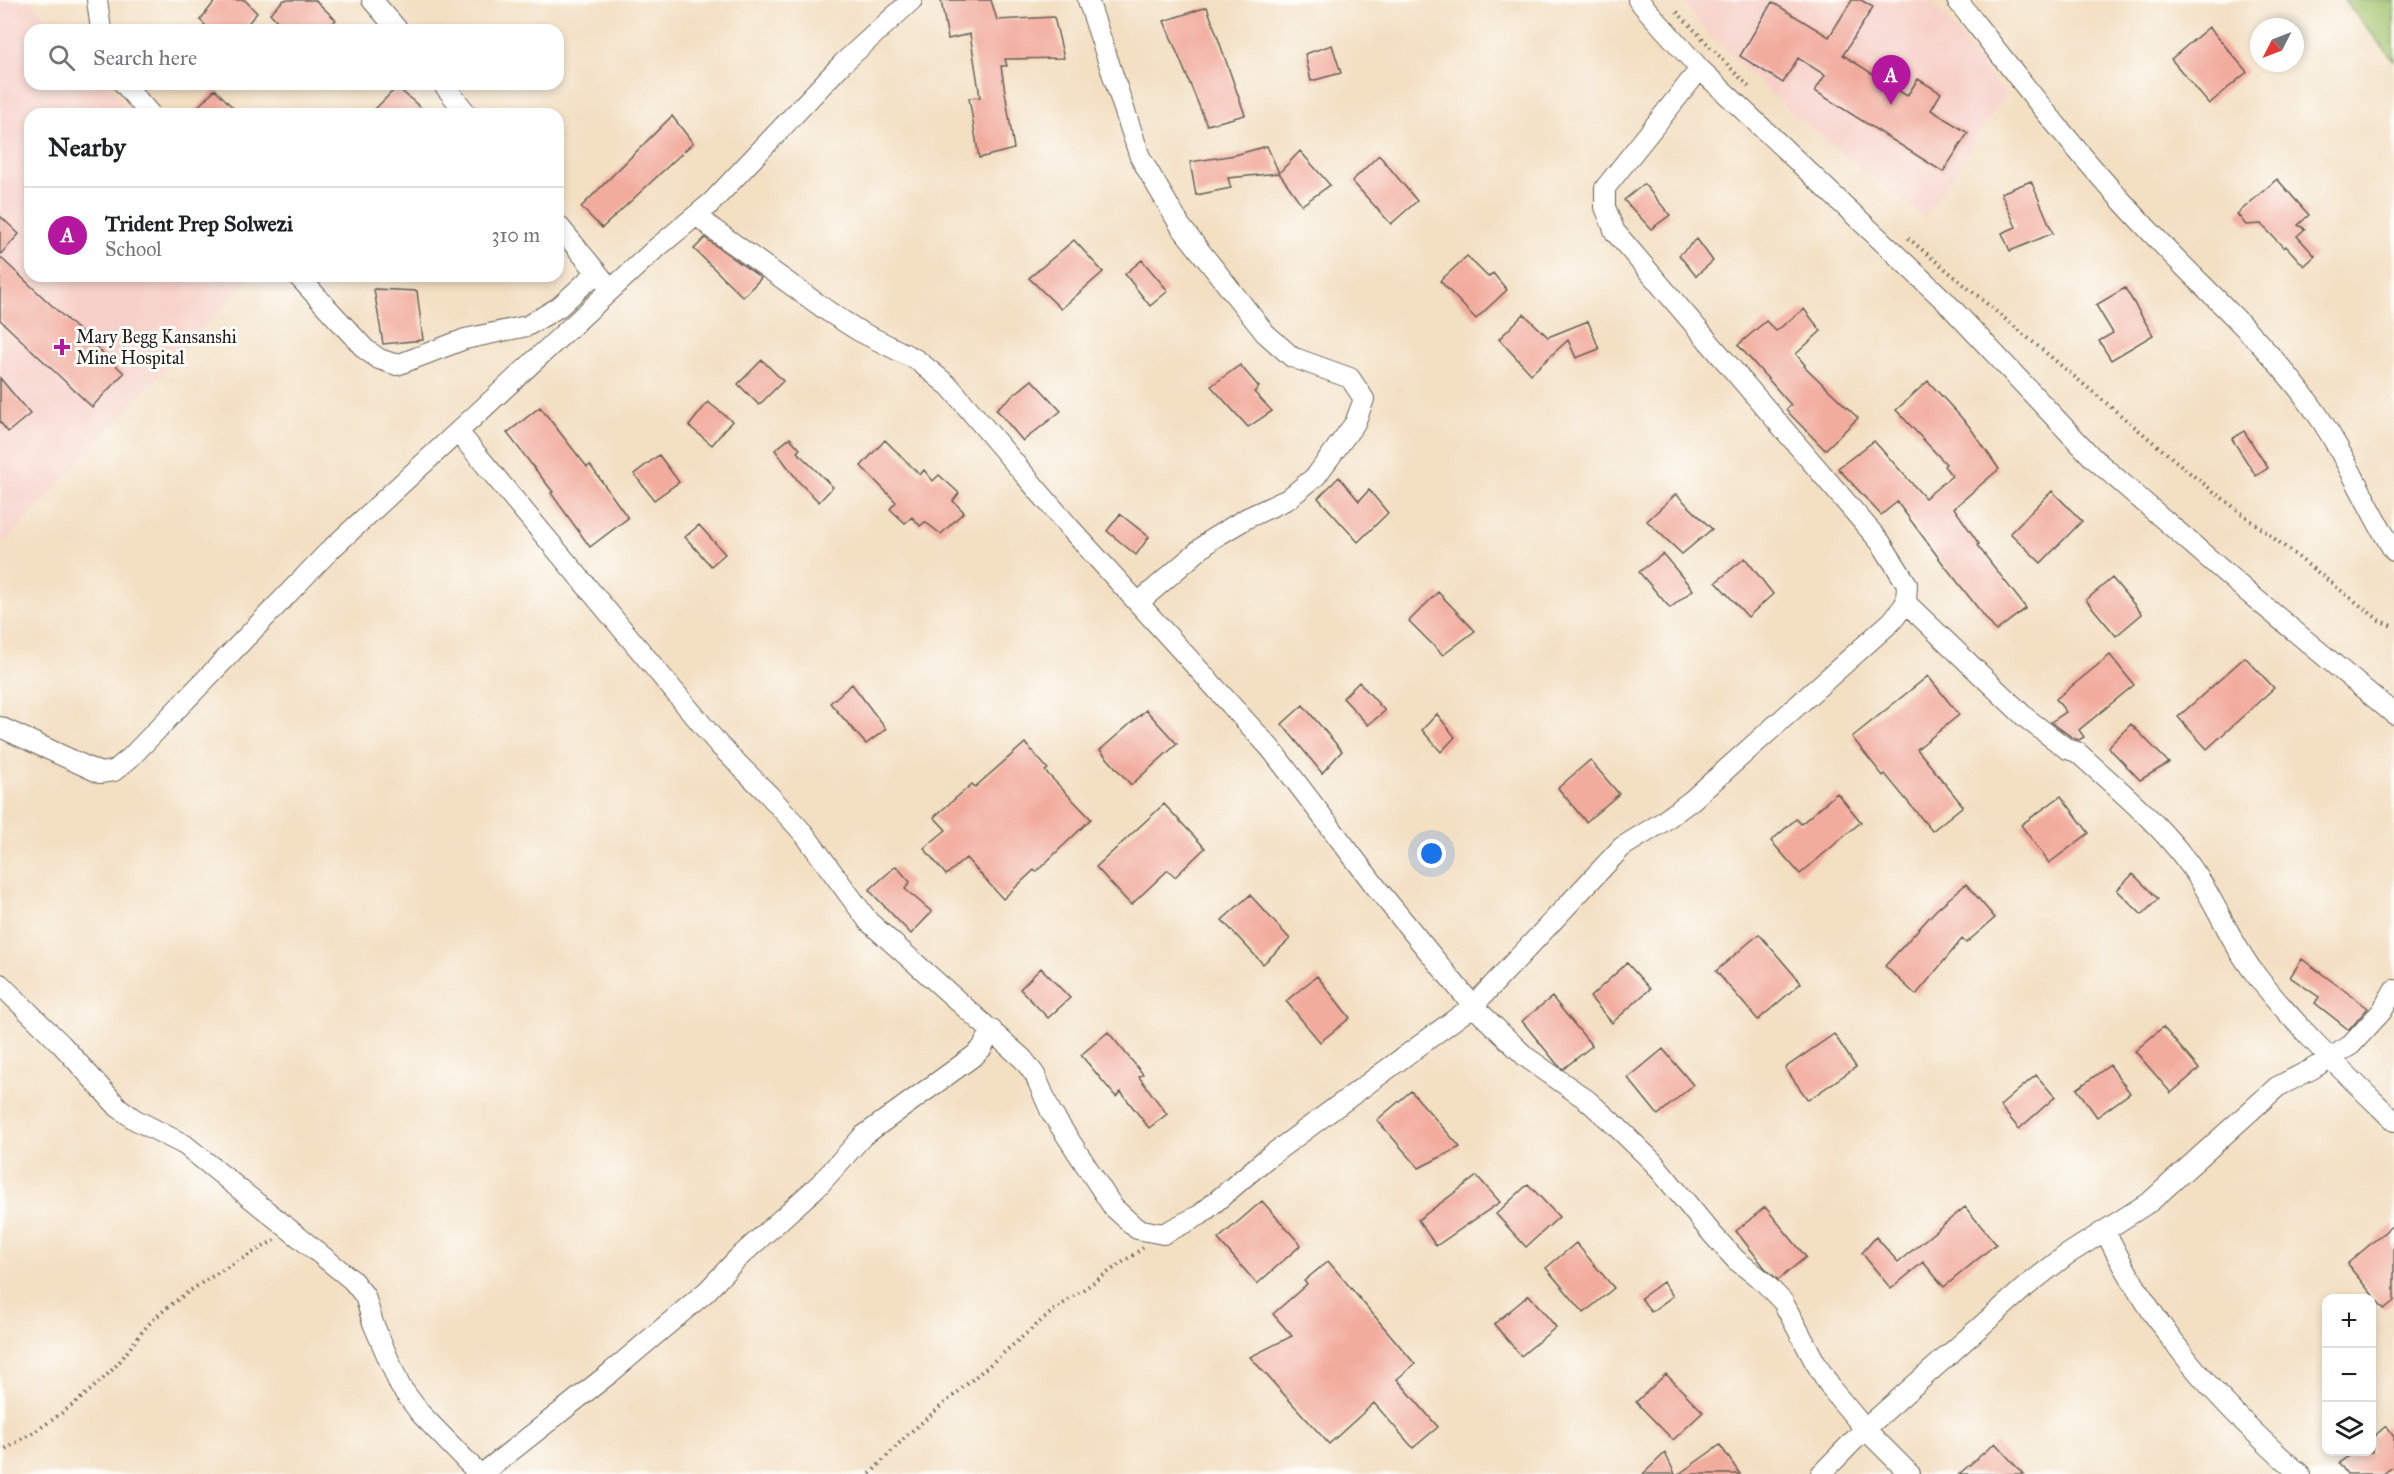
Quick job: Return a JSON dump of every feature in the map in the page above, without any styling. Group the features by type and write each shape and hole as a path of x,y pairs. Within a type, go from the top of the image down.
{"street":[{"path":"97,0 100,24"},
{"path":"372,0 393,24"},
{"path":"1088,0 1140,157 1181,228 1265,333 1292,357 1350,378 1364,399 1355,423 1316,476 1288,499 1247,518 1212,539 1138,603"},
{"path":"1638,0 1700,69 1946,302 2092,457 2245,590 2394,714"},
{"path":"1956,0 2068,140 2142,224 2269,353 2310,404 2343,455 2394,551"},
{"path":"0,727 100,773 114,771 130,758 330,550 653,251 711,203 843,63 905,2"},
{"path":"458,432 719,745 805,835 869,922 1023,1059 1035,1075 1051,1112 1113,1207 1137,1228 1163,1234 1200,1215 1267,1158 1473,1006 1622,847 1661,823 1692,800 1892,621 1906,603 1906,584 1881,543 1615,232 1605,207 1605,188 1700,69"},
{"path":"129,90 145,108"},
{"path":"448,90 462,108"},
{"path":"697,215 713,229 829,312 859,331 917,360 950,387 1138,603 1271,749 1379,891 1473,1006 1526,1057 1587,1100 1615,1125 1653,1162 1736,1260 1763,1281 1783,1302 1815,1362 1833,1390 1864,1429 1910,1474"},
{"path":"564,232 611,291"},
{"path":"304,282 365,349 379,359 397,365 465,339 526,326 559,307 597,272"},
{"path":"1906,603 2026,718 2067,749 2077,752 2166,836 2197,874 2217,908 2235,947 2256,976 2330,1059 2394,1121"},
{"path":"0,984 61,1044 118,1107 134,1119 185,1145 352,1280 365,1296 373,1323 400,1386 420,1413 490,1471 662,1329 800,1203 864,1136 975,1055 982,1048 992,1030"},
{"path":"1821,1474 1864,1429 2024,1288 2066,1256 2151,1201 2277,1087 2351,1046 2382,1011 2394,990"},
{"path":"2105,1231 2125,1271 2161,1328 2227,1407 2300,1474"}],"path":[{"path":"1673,8 1754,92"},
{"path":"1904,234 2195,477 2379,620 2394,627"},
{"path":"0,1447 5,1449 31,1435 76,1402 113,1369 152,1322 192,1288 292,1230"},
{"path":"870,1474 906,1436 1054,1310 1163,1234"}],"shaded area":[{"path":"0,0 30,0 52,24 24,24 24,90 112,90 129,108 24,108 24,282 246,282 5,542 0,537"},
{"path":"1682,0 1931,0 2005,95 1925,218 1793,114 1710,36"}],"green space":[{"path":"2344,0 2394,0 2394,61"}],"building":[{"path":"216,0 245,0 257,13 247,24 204,24 200,20"},
{"path":"284,0 315,0 336,20 332,24 280,24 270,13"},
{"path":"941,0 991,0 997,20 1054,17 1064,58 1005,59 1007,66 1001,66 1014,149 979,158 969,98 980,97 970,34 948,39"},
{"path":"1852,0 1861,0 1873,7 1843,55 1907,96 1918,79 1941,93 1931,110 1968,133 1943,172 1815,91 1825,75 1798,58 1783,83 1740,56 1772,2 1829,37"},
{"path":"1207,7 1245,115 1207,125 1164,21"},
{"path":"2209,27 2247,72 2209,104 2171,59"},
{"path":"1332,45 1341,73 1311,81 1305,54"},
{"path":"216,90 233,108 197,108"},
{"path":"394,90 400,90 421,108 376,108"},
{"path":"672,116 693,143 602,228 581,207"},
{"path":"1267,146 1279,173 1228,178 1231,188 1196,195 1190,162 1235,155"},
{"path":"1300,151 1330,185 1302,205 1279,173"},
{"path":"1379,155 1417,201 1391,224 1352,181"},
{"path":"2277,179 2309,215 2298,225 2305,229 2297,236 2315,256 2304,266 2261,224 2246,225 2237,214"},
{"path":"2031,181 2053,233 2010,251 2002,233 2016,227 2001,193"},
{"path":"1644,184 1670,215 1651,229 1624,200"},
{"path":"0,216 19,234 0,255"},
{"path":"705,238 761,278 743,297 694,249"},
{"path":"1697,239 1713,261 1696,276 1679,255"},
{"path":"1074,240 1103,272 1061,309 1029,278"},
{"path":"1467,256 1488,277 1493,273 1507,290 1476,319 1440,281"},
{"name":"Mary Begg Kansanshi Mine Hospital","path":"0,257 24,282 27,282 124,373 92,407 0,320"},
{"path":"1142,260 1168,291 1150,306 1125,274"},
{"path":"2125,288 2153,335 2111,360 2099,341 2113,333 2096,305"},
{"path":"374,289 417,291 423,340 383,344"},
{"path":"1804,309 1821,331 1796,354 1804,366 1858,418 1825,450 1786,410 1791,405 1738,345 1766,321 1776,331"},
{"path":"1524,314 1548,337 1588,321 1599,349 1576,358 1568,340 1531,374 1499,339"},
{"path":"762,360 783,381 759,405 738,384"},
{"path":"1240,365 1259,387 1254,392 1272,411 1248,427 1211,386"},
{"path":"0,378 30,414 8,432 0,422"},
{"path":"1032,380 1061,411 1023,441 996,409"},
{"path":"1928,381 1969,426 1999,469 1954,508 1979,544 1977,545 2026,608 1996,631 1897,502 1881,515 1838,468 1874,441 1925,498 1952,476 1944,466 1946,464 1896,410"},
{"path":"708,402 732,421 712,445 689,426"},
{"path":"540,407 587,467 590,465 628,518 590,547 551,493 553,492 507,433"},
{"path":"2244,431 2268,468 2256,476 2232,439"},
{"path":"790,438 800,449 797,452 833,487 819,502 799,482 775,450"},
{"path":"885,440 920,475 924,470 933,481 939,475 959,493 953,501 964,512 941,534 925,522 920,526 912,517 905,523 890,509 896,502 861,466"},
{"path":"659,455 679,482 654,500 634,474"},
{"path":"1339,477 1359,501 1369,490 1388,513 1358,542 1318,498"},
{"path":"2052,491 2082,521 2041,563 2010,533"},
{"path":"1676,494 1712,529 1682,554 1647,521"},
{"path":"1120,514 1149,537 1136,555 1107,531"},
{"path":"699,525 725,554 711,566 685,537"},
{"path":"1663,554 1693,590 1670,608 1639,572"},
{"path":"1745,558 1773,594 1748,617 1716,582"},
{"path":"2112,578 2142,614 2116,636 2086,600"},
{"path":"1438,592 1475,631 1443,655 1409,621"},
{"path":"2110,655 2134,685 2079,730 2084,737 2079,740 2073,738 2051,722 2066,712 2056,699"},
{"path":"2245,657 2274,688 2207,749 2178,717"},
{"path":"1928,676 1959,715 1917,749 1963,806 1932,831 1852,737"},
{"path":"1359,682 1385,711 1368,725 1343,698"},
{"path":"852,684 886,729 866,744 830,703"},
{"path":"1303,705 1342,751 1322,773 1282,724"},
{"path":"1146,710 1177,744 1131,785 1100,750"},
{"path":"1437,714 1455,737 1441,752 1422,730"},
{"path":"2131,724 2169,763 2140,780 2108,747"},
{"path":"1025,743 1048,769 1045,771 1091,819 1036,872 1034,870 1003,899 966,858 946,875 924,848 946,830 934,817 972,784 975,787"},
{"path":"1590,760 1619,794 1586,822 1558,788"},
{"path":"1837,793 1861,822 1800,874 1771,841 1796,819 1801,824"},
{"path":"2061,796 2089,833 2049,863 2021,825"},
{"path":"1164,804 1205,848 1175,877 1168,870 1131,905 1096,867"},
{"path":"896,866 910,882 905,889 932,912 911,934 869,890"},
{"path":"2133,874 2158,899 2142,915 2117,890"},
{"path":"1966,884 1995,918 1966,943 1962,939 1916,995 1885,966 1936,910"},
{"path":"1250,895 1290,939 1263,964 1222,920"},
{"path":"1759,934 1801,983 1758,1020 1716,971"},
{"path":"2302,959 2368,1008 2349,1030 2315,1003 2319,997 2290,977"},
{"path":"1627,963 1650,989 1612,1023 1590,997"},
{"path":"1041,968 1070,998 1048,1018 1020,989"},
{"path":"1317,976 1350,1018 1320,1042 1286,1001"},
{"path":"1552,997 1592,1046 1563,1069 1522,1021"},
{"path":"2163,1027 2199,1069 2171,1093 2135,1051"},
{"path":"1108,1032 1143,1074 1139,1077 1167,1114 1149,1128 1121,1092 1116,1097 1081,1055"},
{"path":"1834,1034 1856,1067 1808,1100 1785,1068"},
{"path":"1663,1049 1693,1085 1658,1115 1628,1078"},
{"path":"2110,1065 2130,1093 2097,1117 2077,1089"},
{"path":"2036,1075 2055,1097 2019,1129 2000,1106"},
{"path":"1411,1091 1460,1147 1419,1168 1377,1120"},
{"path":"1477,1176 1500,1202 1436,1246 1418,1220"},
{"path":"1528,1184 1559,1217 1526,1247 1496,1214"},
{"path":"1262,1201 1301,1245 1257,1284 1218,1239"},
{"path":"1765,1207 1806,1257 1778,1280 1765,1268 1736,1231"},
{"path":"1965,1207 1996,1244 1944,1287 1923,1262 1891,1289 1862,1253 1876,1237 1898,1262"},
{"path":"2394,1224 2394,1301 2384,1309 2376,1299 2376,1294 2372,1294 2347,1264"},
{"path":"1576,1243 1614,1288 1584,1313 1546,1268"},
{"path":"1328,1261 1415,1364 1397,1379 1438,1427 1413,1448 1374,1403 1329,1444 1250,1357 1292,1336 1273,1314 1307,1284 1304,1281"},
{"path":"1663,1282 1673,1296 1651,1312 1641,1298"},
{"path":"1529,1295 1556,1327 1521,1356 1494,1324"},
{"path":"1666,1374 1703,1412 1673,1440 1636,1402"},
{"path":"2386,1426 2394,1437 2394,1466 2383,1474 2347,1474 2339,1463 2349,1456 2376,1456 2376,1435"},
{"path":"1995,1443 2023,1474 1959,1474"},
{"path":"1720,1445 1740,1474 1679,1474"},
{"path":"1665,1453 1675,1474 1643,1474"}],"place":[{"name":"Trident Prep Solwezi","path":"1891,105"},
{"name":"Mary Begg Kansanshi Mine Hospital","path":"62,347"}]}
